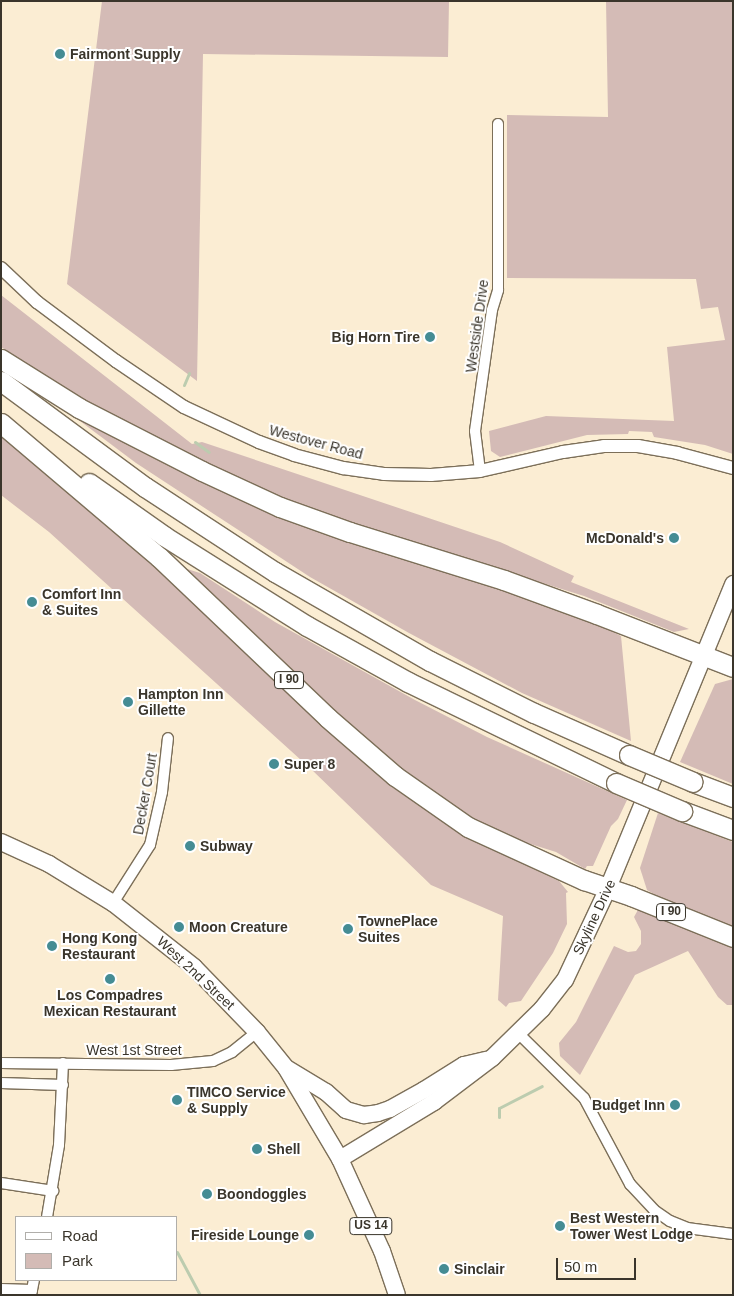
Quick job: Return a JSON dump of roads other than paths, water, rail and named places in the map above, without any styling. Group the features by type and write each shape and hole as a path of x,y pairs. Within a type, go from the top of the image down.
{"highway":[{"path":"1,358 79,408 202,472 280,507 350,532 504,580 733,667"},
{"path":"1,381 145,486 275,572 430,661 534,713 629,755 733,797"},
{"path":"1,418 79,477 164,536 306,626 408,682 616,783 733,830"},
{"name":"I 90","path":"1,423 159,557 328,718 395,776 468,828 584,880 733,937"}],"main road":[{"name":"Skyline Drive","path":"340,1159 434,1102 492,1058 519,1034 565,980 608,888 733,584"},
{"name":"West 2nd Street","path":"1,842 49,864 113,903 194,967 257,1032 286,1068 340,1159"},
{"path":"286,1068 326,1092 346,1110 364,1115 378,1114 390,1108 424,1090 464,1065 492,1058"},
{"name":"US 14","path":"340,1159 382,1252 397,1295"}],"street":[{"name":"Westside Drive","path":"480,471 475,431 492,310 498,290 498,124"},
{"name":"Westover Road","path":"1,268 37,302 116,362 184,407 259,442 294,455 343,468 384,474 431,475 480,471 563,452 604,446 638,446 677,453 733,468"},
{"name":"Decker Court","path":"113,903 150,845 162,792 168,738"},
{"name":"West 1st Street","path":"1,1063 171,1065 213,1062 232,1052 257,1032"},
{"path":"519,1034 584,1098 630,1184 654,1210 670,1221 686,1228 733,1234"},
{"path":"47,1216 53,1191 59,1145 63,1063"},
{"path":"1,1083 63,1085"},
{"path":"1,1183 53,1191"},
{"path":"1,1289 33,1288"}],"waterway":[{"path":"184,385 189,373"},
{"path":"195,442 209,452"},
{"path":"499,1117 499,1108 542,1086"},
{"path":"178,1254 200,1295"}],"place":[{"name":"Fairmont Supply","path":"60,54"},
{"name":"Big Horn Tire","path":"430,337"},
{"name":"McDonald's","path":"674,538"},
{"name":"Comfort Inn & Suites","path":"32,602"},
{"name":"Hampton Inn Gillette","path":"128,702"},
{"name":"Super 8","path":"274,764"},
{"name":"Subway","path":"190,846"},
{"name":"Moon Creature","path":"179,927"},
{"name":"TownePlace Suites","path":"348,929"},
{"name":"Hong Kong Restaurant","path":"52,946"},
{"name":"Los Compadres Mexican Restaurant","path":"110,979"},
{"name":"TIMCO Service & Supply","path":"177,1100"},
{"name":"Budget Inn","path":"675,1105"},
{"name":"Shell","path":"257,1149"},
{"name":"Boondoggles","path":"207,1194"},
{"name":"Best Western Tower West Lodge","path":"560,1226"},
{"name":"Fireside Lounge","path":"309,1235"},
{"name":"Sinclair","path":"444,1269"}]}
